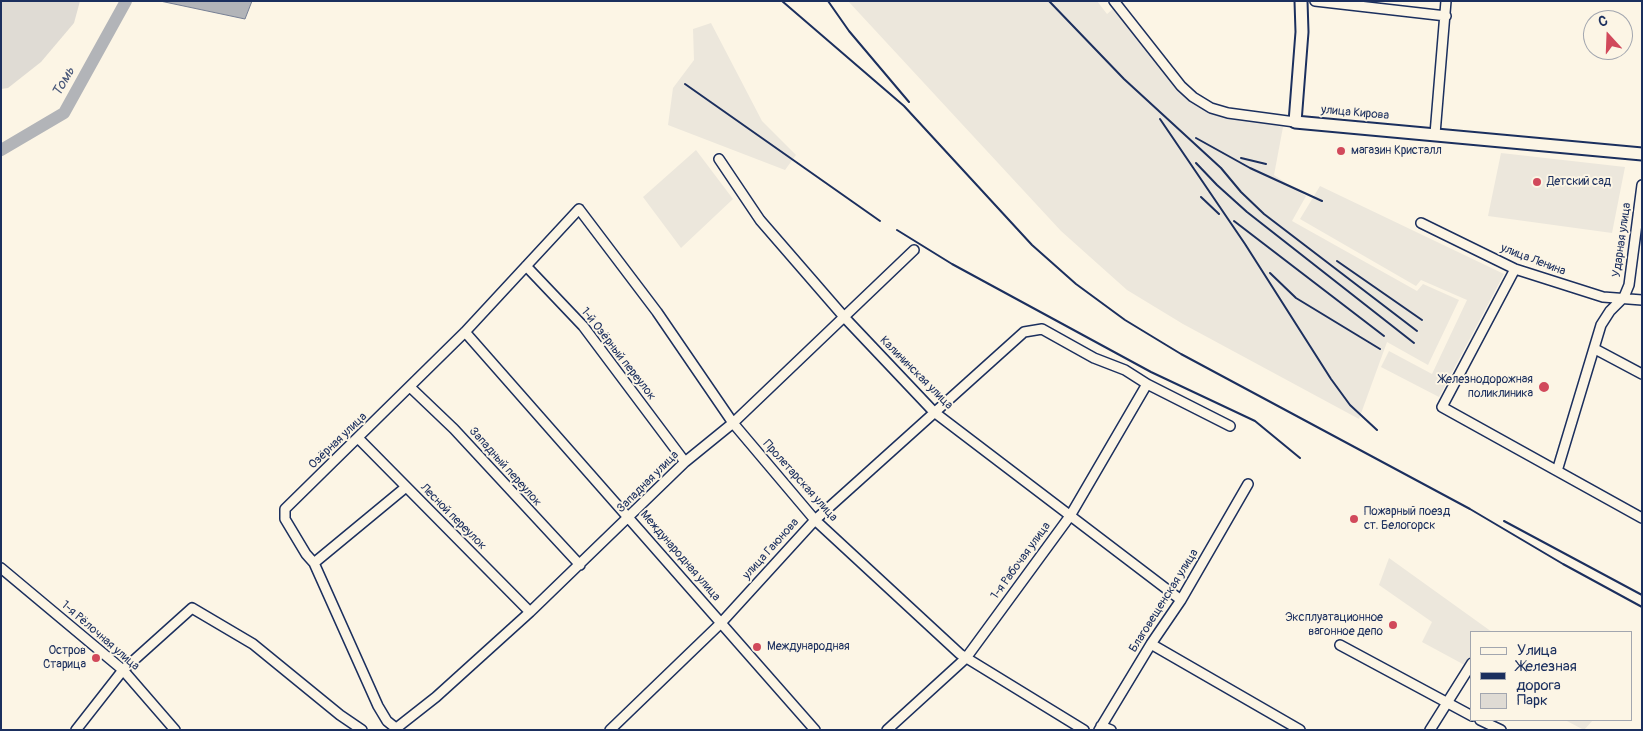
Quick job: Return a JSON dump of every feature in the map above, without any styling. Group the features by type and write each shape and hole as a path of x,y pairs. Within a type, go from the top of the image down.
{"main road":[{"path":"1294,122 1302,32 1301,1"},
{"name":"улица Кирова","path":"1294,122 1642,154"}],"street":[{"name":"улица Кирова","path":"1114,1 1182,86 1193,97 1212,108 1228,113 1294,122"},
{"path":"1316,1 1446,16"},
{"path":"1435,134 1446,1"},
{"name":"Калининская улица","path":"719,159 760,220 845,318 934,412 1182,600"},
{"name":"Ударная улица","path":"1557,471 1601,325 1610,311 1624,297 1629,285 1642,185"},
{"name":"Озёрная улица","path":"396,729 378,706 314,563 285,519 285,509 410,388 579,210"},
{"name":"Пролетарская улица","path":"579,210 657,312 733,423 815,520 966,658 1084,730"},
{"name":"улица Ленина","path":"1421,223 1515,269 1603,297 1624,297 1642,300"},
{"name":"Западная улица","path":"396,729 530,612 630,518 685,462 733,423 914,250"},
{"name":"1-й Озёрный переулок","path":"526,266 584,326 685,462"},
{"path":"1515,269 1442,407 1642,518"},
{"name":"улица Гаюнова","path":"610,730 721,623 815,520 1024,332 1042,329 1094,358 1125,370 1147,384"},
{"name":"Международная улица","path":"465,332 815,730"},
{"path":"1595,349 1642,374"},
{"path":"1147,384 1230,426"},
{"name":"1-я Рабочая улица","path":"887,730 966,658 1070,516 1147,384"},
{"name":"Западный переулок","path":"410,388 454,430 580,565"},
{"name":"Лесной переулок","path":"359,439 530,612"},
{"name":"Благовещенская улица","path":"1100,728 1150,644 1182,600 1248,484"},
{"path":"314,563 406,487"},
{"name":"1-я Рёлочная улица","path":"1,568 123,670 175,730"},
{"path":"76,730 123,670 192,608 253,644 340,716 362,730"},
{"path":"1150,644 1300,730"},
{"path":"1340,645 1470,715"},
{"path":"1430,730 1470,666"},
{"path":"1482,721 1501,730"},
{"path":"1100,728 1112,730"}],"shaded area":[{"path":"160,1 252,1 245,19"},
{"path":"848,1 1097,1 1107,14 1114,8 1181,90 1223,115 1283,127 1274,175 1306,196 1292,221 1417,291 1423,284 1459,300 1428,365 1387,342 1359,419 1183,324 1127,290 1061,231"},
{"path":"711,23 762,121 796,155 785,170 668,125 673,88 694,60 693,29"},
{"path":"696,150 733,199 681,248 643,197"},
{"path":"1501,153 1625,167 1612,233 1488,216"},
{"path":"1320,186 1504,274 1439,397 1381,367 1389,351 1432,374 1467,300 1421,280 1416,286 1300,219"},
{"path":"1389,558 1491,631 1470,631 1470,668 1422,642 1432,622 1379,585"},
{"path":"1567,721 1592,721 1584,730"}],"green space":[{"path":"1,1 80,1 74,23 41,62 8,88 1,89"}],"waterway":[{"name":"Томь","path":"1,150 64,113 126,1"}],"railway":[{"path":"782,1 904,106 1032,245 1076,284 1125,320 1181,354 1470,509 1563,564 1642,607"},
{"path":"828,1 849,31 909,102"},
{"path":"1049,1 1124,79 1221,168 1241,192 1264,214 1417,331"},
{"path":"685,84 880,221"},
{"path":"1160,119 1245,244 1331,379 1350,405 1377,430"},
{"path":"1196,138 1250,168 1322,201"},
{"path":"1241,158 1266,164"},
{"path":"1196,163 1247,212 1414,343"},
{"path":"1201,197 1219,214"},
{"path":"1234,221 1384,336"},
{"path":"897,230 952,264 1151,372 1255,421 1300,458"},
{"path":"1337,261 1422,320"},
{"path":"1270,273 1296,298 1380,349"},
{"path":"1504,521 1642,595"}],"place":[{"name":"магазин Кристалл","path":"1341,151"},
{"name":"Детский сад","path":"1537,182"},
{"name":"Железнодорожная поликлиника","path":"1544,387"},
{"name":"Пожарный поезд ст. Белогорск","path":"1354,519"},
{"name":"Эксплуатационное вагонное депо","path":"1393,625"},
{"name":"Международная","path":"757,647"},
{"name":"Остров Старица","path":"96,658"}]}
